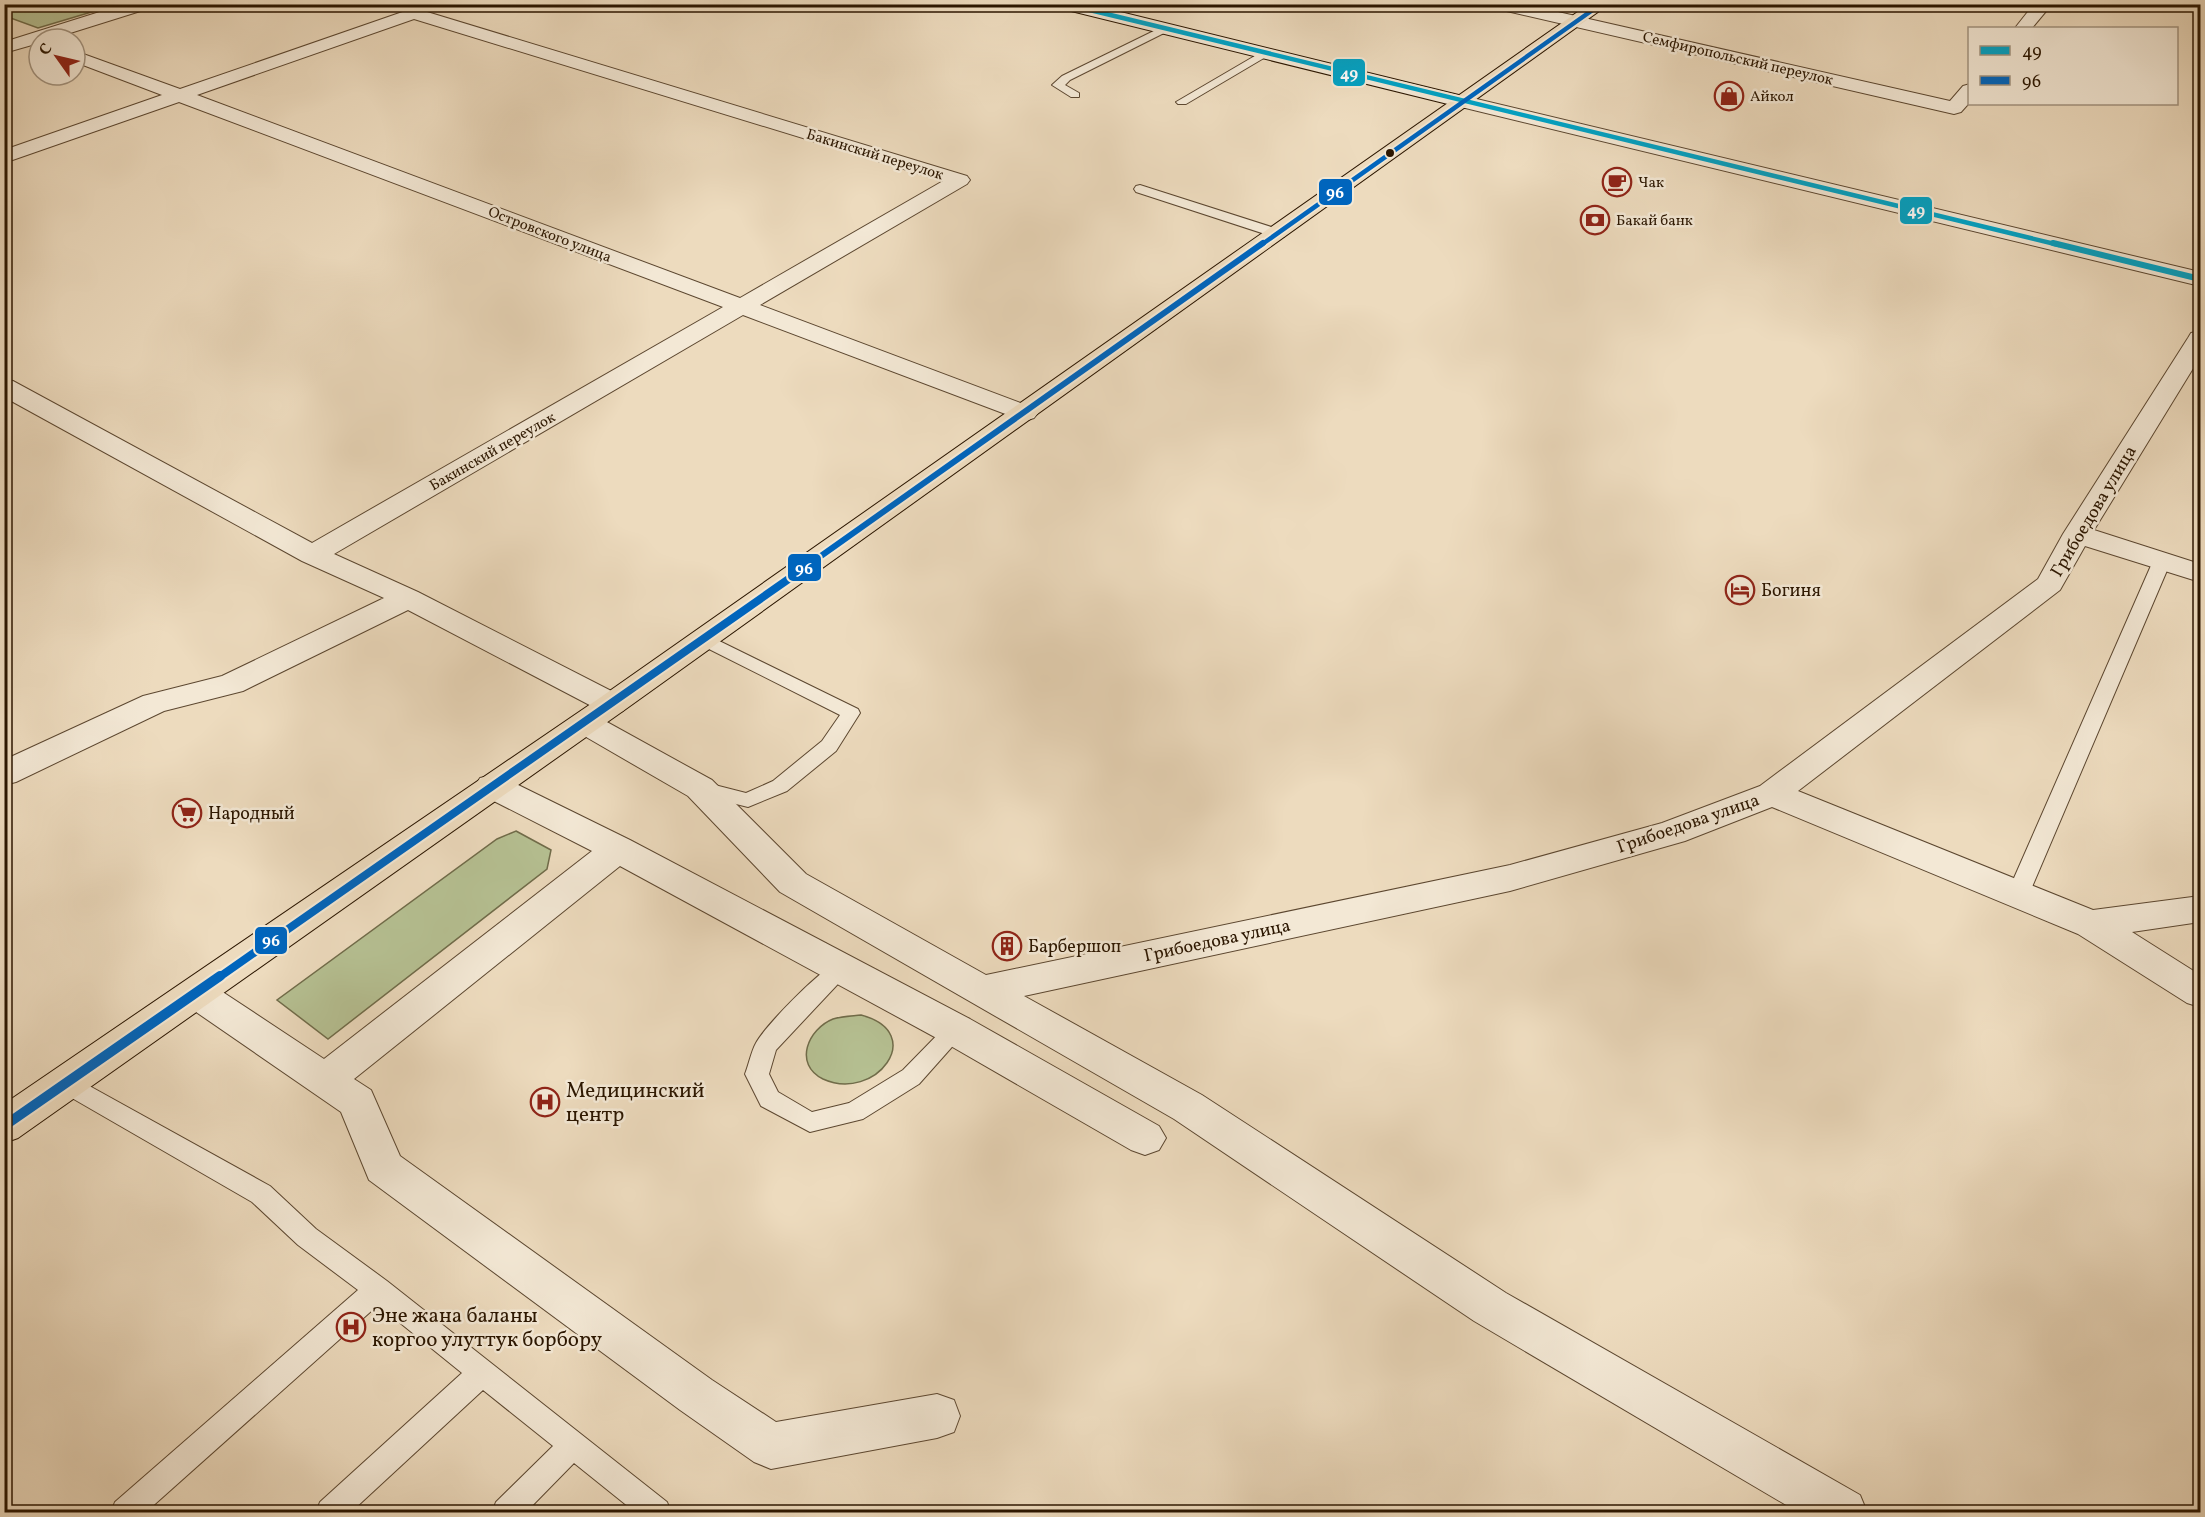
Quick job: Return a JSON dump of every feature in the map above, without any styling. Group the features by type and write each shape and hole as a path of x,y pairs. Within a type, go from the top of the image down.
{"main road":[{"path":"4,1126 599,713 1279,234 1600,4"}],"street":[{"path":"76,27 144,4"},
{"path":"1065,4 2200,279"},
{"name":"Семфиропольский переулок","path":"1498,4 1954,108 1968,92"},
{"path":"2024,27 2044,4"},
{"name":"Бакинский переулок","path":"181,95 414,13 960,180 312,555"},
{"path":"4,30 27,38"},
{"path":"4,48 27,43"},
{"name":"Островского улица","path":"87,60 1025,413"},
{"path":"4,157 181,95"},
{"name":"Грибоедова улица","path":"983,990 1510,878 1673,832 1772,794 2050,584 2077,534 2200,338"},
{"path":"4,387 312,555 408,598 599,713 700,788 793,883 1188,1107 1490,1307 1843,1512"},
{"path":"2077,534 2200,573"},
{"path":"4,774 154,703 232,684 408,598"},
{"path":"492,786 618,849 956,1030 1145,1138"},
{"path":"1772,794 2091,924 2200,993"},
{"path":"325,1080 618,849"},
{"path":"2091,924 2200,909"},
{"path":"196,993 357,1102 384,1168 696,1395 771,1446 937,1416"}],"lane":[{"path":"1075,94 1058,85 1066,78 1164,29"},
{"path":"1182,102 1265,53"},
{"path":"1140,189 1279,234"},
{"path":"2018,894 2162,561"},
{"path":"700,788 748,800 780,786 829,746 851,713 703,639"},
{"path":"841,969 815,992 766,1046 757,1074 769,1099 810,1122 855,1112 911,1077 956,1030"},
{"path":"66,1083 261,1194 307,1237 378,1289 657,1512"},
{"path":"125,1512 378,1289"},
{"path":"330,1512 482,1373"},
{"path":"506,1512 573,1445"}],"green space":[{"path":"5,4 115,5 41,27 5,16"},
{"path":"516,831 551,850 547,869 328,1039 277,1000 497,839"},
{"path":"861,1015 881,1024 891,1036 893,1049 887,1063 876,1074 860,1082 842,1084 823,1079 814,1073 808,1065 806,1056 807,1047 817,1030 833,1019"}],"transit line":[{"name":"49","path":"1065,4 2200,279"},
{"name":"96","path":"4,1126 612,704 1601,4"}],"place":[{"name":"Айкол","path":"1729,96"},
{"name":"Чак","path":"1617,182"},
{"name":"Бакай банк","path":"1595,220"},
{"name":"Богиня","path":"1740,590"},
{"name":"Народный","path":"187,813"},
{"name":"Барбершоп","path":"1007,946"},
{"name":"Медицинский центр","path":"545,1102"},
{"name":"Эне жана баланы коргоо улуттук борбору","path":"351,1327"}]}
